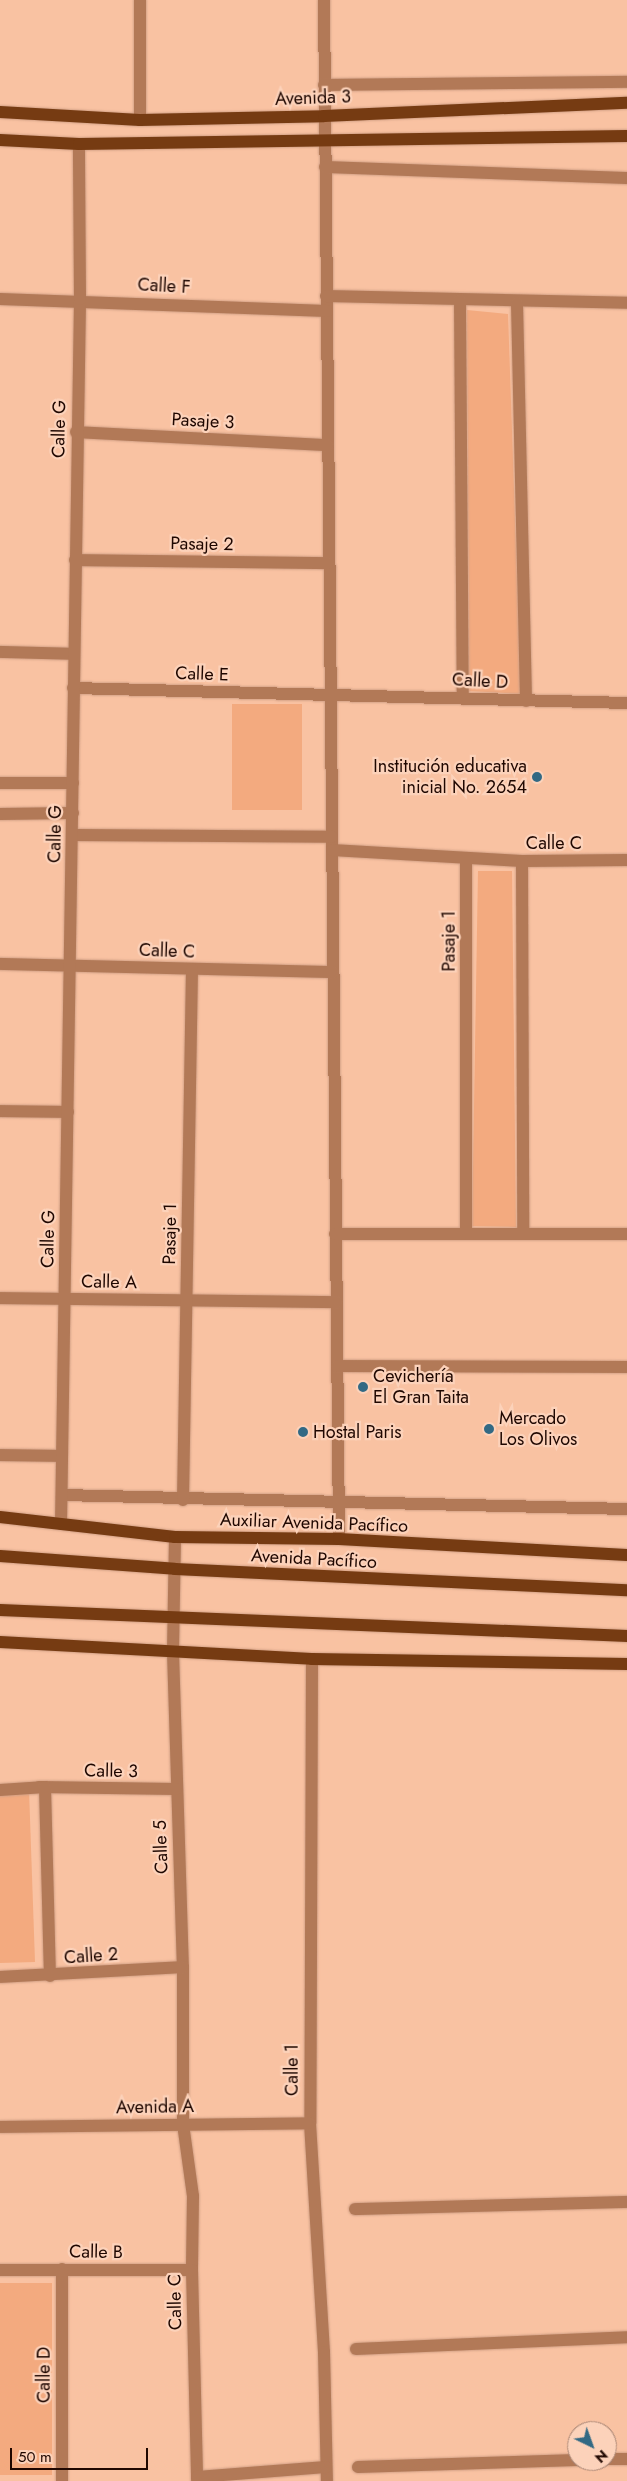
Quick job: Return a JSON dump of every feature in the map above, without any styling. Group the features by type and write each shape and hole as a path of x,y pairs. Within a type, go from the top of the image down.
{"main road":[{"name":"Avenida 3","path":"0,112 140,120 324,116 627,103"},
{"path":"0,140 79,144 324,142 627,136"},
{"name":"Auxiliar Avenida Pacífico","path":"0,1517 176,1537 339,1539 627,1555"},
{"name":"Avenida Pacífico","path":"0,1556 174,1570 627,1590"},
{"path":"0,1610 174,1616 559,1636 627,1636"},
{"path":"0,1642 312,1659 627,1664"}],"street":[{"path":"140,0 140,120"},
{"path":"324,0 339,1539"},
{"path":"324,85 627,82"},
{"name":"Calle G","path":"61,1524 73,813 76,432 80,299 79,144"},
{"path":"325,167 627,178"},
{"path":"326,296 517,303 627,303"},
{"name":"Calle F","path":"0,299 80,299 327,310"},
{"path":"460,300 463,697"},
{"path":"517,303 526,701"},
{"name":"Pasaje 3","path":"76,432 328,445"},
{"name":"Pasaje 2","path":"75,560 329,563"},
{"path":"0,652 74,654"},
{"name":"Calle E","path":"73,688 330,694"},
{"name":"Calle D","path":"330,694 463,697 526,701 627,702"},
{"path":"0,783 73,783"},
{"path":"0,814 73,813"},
{"path":"72,835 332,836"},
{"name":"Calle C","path":"332,850 522,861 627,860"},
{"name":"Pasaje 1","path":"466,858 466,1233"},
{"path":"522,861 523,1234"},
{"name":"Calle C","path":"0,964 333,972"},
{"name":"Pasaje 1","path":"183,1500 192,969"},
{"path":"0,1111 68,1112"},
{"path":"335,1234 627,1234"},
{"name":"Calle A","path":"0,1298 337,1302"},
{"path":"337,1366 627,1367"},
{"path":"0,1454 62,1456"},
{"path":"62,1495 183,1500 338,1501 627,1509"},
{"path":"174,1570 176,1537"},
{"name":"Calle 5","path":"174,1570 173,1652 176,1789 183,1967 183,2124"},
{"name":"Calle 1","path":"312,1659 310,2123 324,2352 326,2481"},
{"name":"Calle 3","path":"0,1782 45,1788"},
{"path":"45,1788 50,1976"},
{"name":"Calle 3","path":"0,1790 45,1788 176,1789"},
{"name":"Calle 2","path":"0,1977 50,1976 183,1967"},
{"name":"Avenida A","path":"0,2127 310,2123"},
{"name":"Calle C","path":"183,2124 193,2196 192,2270 197,2479"},
{"path":"355,2209 627,2202"},
{"name":"Calle D","path":"62,2269 62,2481"},
{"name":"Calle B","path":"0,2270 192,2270"},
{"path":"356,2350 627,2337"},
{"path":"358,2467 567,2460"},
{"path":"197,2479 326,2466"}],"shaded area":[{"path":"467,310 508,314 521,694 469,691"},
{"path":"232,704 302,704 302,810 232,810"},
{"path":"478,871 512,871 516,1227 472,1226"},
{"path":"0,1788 29,1790 35,1962 0,1963"},
{"path":"0,2283 52,2283 52,2475 0,2475"}],"place":[{"name":"Institución educativa inicial No. 2654","path":"537,777"},
{"name":"Cevichería El Gran Taita","path":"363,1387"},
{"name":"Mercado Los Olivos","path":"489,1429"},
{"name":"Hostal Paris","path":"303,1432"}]}
